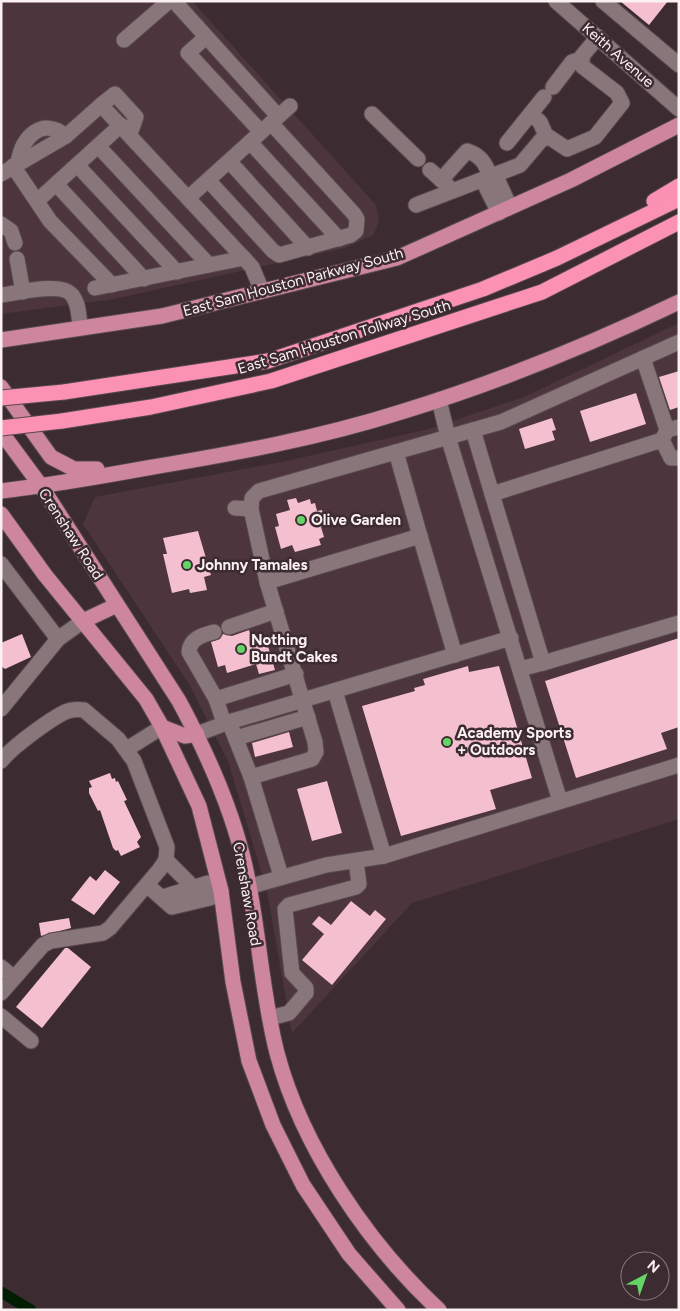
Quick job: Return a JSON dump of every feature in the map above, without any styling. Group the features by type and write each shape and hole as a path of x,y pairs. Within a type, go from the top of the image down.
{"highway":[{"path":"557,258 679,186"},
{"name":"East Sam Houston Tollway South","path":"1,398 64,392 268,362 484,289 557,258 679,199"},
{"name":"East Sam Houston Tollway South","path":"1,428 62,421 151,407 271,381 542,292 679,222"},
{"path":"542,292 679,231"}],"main road":[{"name":"East Sam Houston Parkway South","path":"1,340 162,316 397,258 571,180 679,125"},
{"path":"1,491 227,455 400,413 588,344 679,302"},
{"path":"1,386 51,457 74,469 158,466"},
{"name":"Crenshaw Road","path":"1,432 41,486 179,701 197,734 218,781 234,828 248,887 277,1053 299,1114 328,1170 372,1236 439,1310"},
{"name":"Crenshaw Road","path":"1,514 45,575 146,699 162,727 200,806 221,891 233,982 250,1061 272,1125 303,1185 349,1254 398,1310"},
{"path":"83,621 117,605"},
{"path":"162,727 185,736 197,734"},
{"path":"221,891 248,887"}],"street":[{"path":"124,40 168,1"},
{"path":"174,1 206,37 339,239"},
{"name":"Keith Avenue","path":"556,1 679,108"},
{"path":"603,1 679,65"},
{"path":"206,37 188,53 354,214 357,219 356,231 351,236 279,255 273,251 208,180"},
{"path":"416,205 520,165 542,139 549,137 568,149 595,137 622,103 617,94 582,66 582,59 598,37"},
{"path":"507,143 572,62 582,59"},
{"path":"112,285 50,221 11,167 66,136 101,105 126,129 252,267 262,291"},
{"path":"188,198 290,106"},
{"path":"372,114 454,191"},
{"path":"531,114 540,122 546,138"},
{"path":"37,201 98,146 126,129"},
{"path":"98,146 209,266"},
{"path":"441,180 467,151 475,153 487,165 490,178 499,184 504,210"},
{"path":"229,161 308,248"},
{"path":"77,165 177,272"},
{"path":"56,184 144,278"},
{"path":"1,224 10,231 15,243"},
{"path":"95,288 244,258"},
{"path":"17,259 22,292"},
{"path":"1,295 61,287 71,293 77,306 80,328"},
{"path":"251,777 312,760 316,752 316,742 267,582 251,509 252,498 259,491 501,422 679,342"},
{"path":"643,358 669,432 671,458 679,458"},
{"path":"439,400 448,437 560,801"},
{"path":"473,430 543,662"},
{"path":"492,494 669,432"},
{"path":"396,452 455,655"},
{"path":"235,508 251,509"},
{"path":"267,582 420,536"},
{"path":"1,564 58,639"},
{"path":"230,627 276,611"},
{"path":"1,709 58,639 83,621"},
{"path":"520,668 679,623"},
{"path":"214,632 196,638 190,647 190,652 236,738 251,777 281,876"},
{"path":"197,734 227,723 511,638"},
{"path":"216,699 296,674"},
{"path":"335,691 384,856"},
{"path":"1,761 18,745 65,712 76,708 84,710 127,749 134,761 168,847 166,860 110,928 103,932 51,941 43,945 1,993"},
{"path":"236,738 308,717"},
{"path":"127,749 162,727"},
{"path":"248,887 281,876 326,865 384,856 679,765"},
{"path":"166,860 193,887"},
{"path":"270,1018 289,1013 306,993 306,988 292,973 285,909 289,905 356,887 359,884 356,861"},
{"path":"147,885 163,897 172,907 210,898 221,891 208,884 163,897"},
{"path":"1,968 14,978"},
{"path":"1,1016 31,1041"}],"shaded area":[{"path":"1,1 192,1 376,205 379,222 373,235 345,248 114,299 1,314"},
{"path":"679,323 679,819 412,903 292,1033 267,891 228,761 189,684 83,524 95,497 286,461 429,429 524,397"}],"building":[{"path":"620,1 668,1 649,25"},
{"path":"679,371 679,407 670,410 659,377"},
{"path":"636,393 646,424 590,442 580,411"},
{"path":"552,418 556,430 552,431 555,440 525,449 519,429"},
{"name":"Olive Garden","path":"296,498 298,503 310,499 311,504 315,503 317,511 322,510 326,525 321,527 324,537 319,539 321,545 295,552 292,545 281,549 275,527 279,526 276,514 290,510 287,500"},
{"name":"Johnny Tamales","path":"198,531 211,575 204,577 207,590 190,593 189,589 172,593 163,554 167,554 163,538"},
{"name":"Nothing Bundt Cakes","path":"249,630 252,640 265,636 275,670 259,674 256,664 227,673 225,665 218,667 211,642 220,639 223,634 232,636"},
{"path":"22,634 31,657 5,669 1,666 1,643"},
{"path":"679,638 679,727 661,733 667,749 576,778 545,681"},
{"name":"Academy Sports + Outdoors","path":"468,666 469,672 499,666 532,778 490,790 496,809 401,836 362,706 415,691 414,688 425,685 423,679"},
{"path":"289,732 293,747 255,757 252,743"},
{"path":"110,773 112,779 115,778 116,782 118,781 127,800 124,801 141,837 137,842 140,847 121,856 118,850 116,851 113,848 100,810 98,811 89,793 89,788 92,787 89,781"},
{"path":"327,781 342,833 312,841 297,789"},
{"path":"105,870 120,882 94,915 71,900 90,876 96,881"},
{"path":"351,901 370,916 375,910 386,919 332,985 302,960 324,934 312,924 319,916 331,925"},
{"path":"69,918 71,928 41,936 39,923"},
{"path":"65,948 68,948 91,967 42,1028 16,1007"}],"waterway":[{"path":"1,1292 31,1310"}],"place":[{"name":"Olive Garden","path":"301,520"},
{"name":"Johnny Tamales","path":"187,565"},
{"name":"Nothing Bundt Cakes","path":"241,649"},
{"name":"Academy Sports + Outdoors","path":"447,742"}]}
